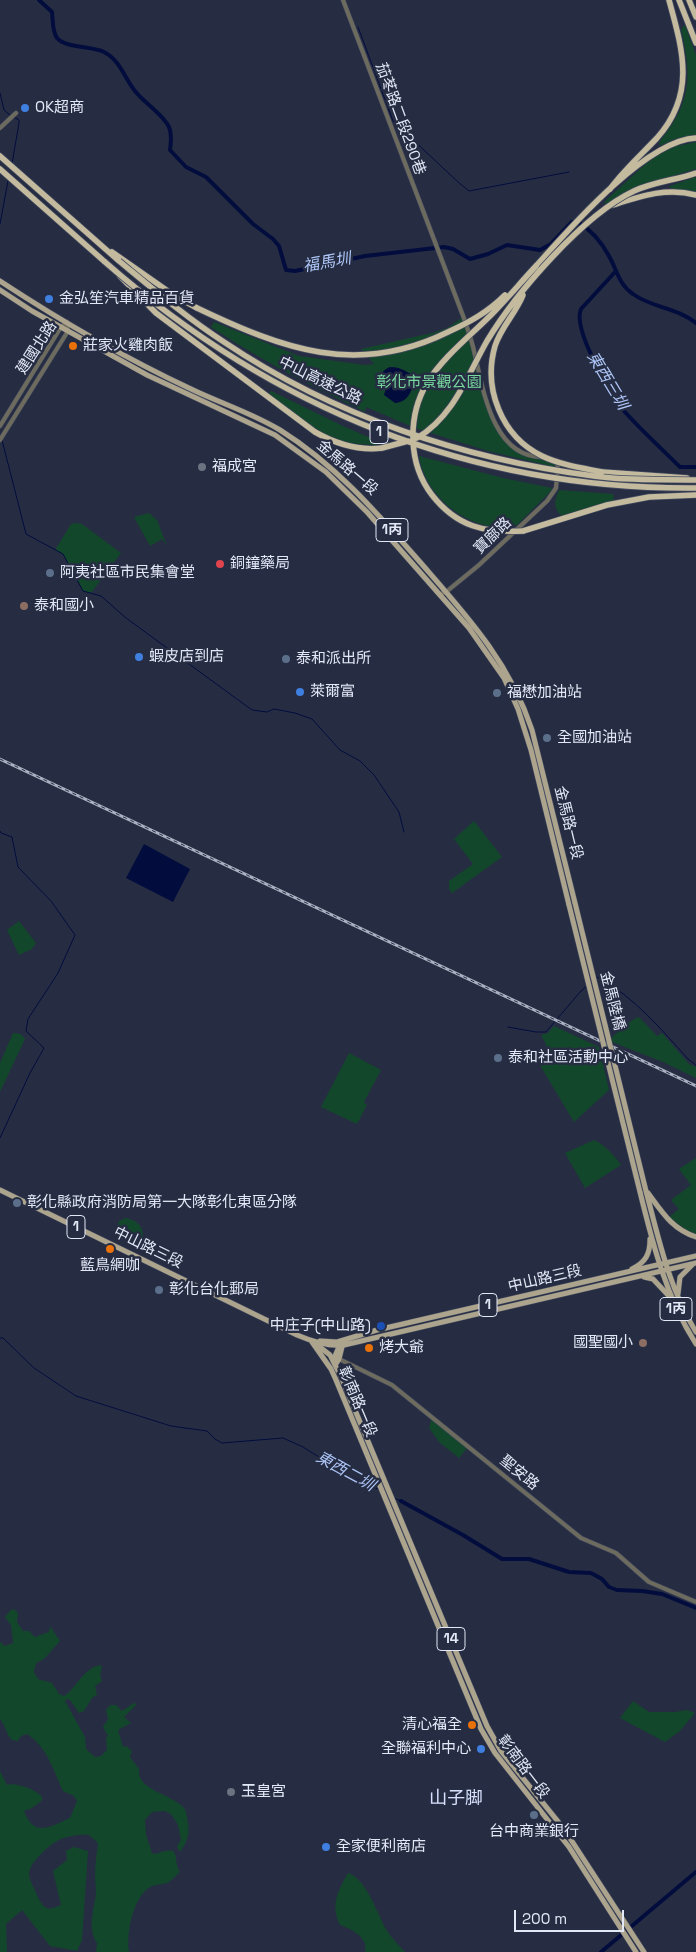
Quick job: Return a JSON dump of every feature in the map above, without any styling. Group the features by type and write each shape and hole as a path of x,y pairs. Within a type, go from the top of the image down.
{"highway":[{"path":"610,189 659,136 678,108 683,92 684,62 669,0"},
{"path":"679,0 696,43"},
{"path":"689,0 696,17"},
{"path":"696,138 677,141 654,152 610,189 566,232 502,304 446,359 427,383 421,395 414,424 414,452 420,474 432,494 441,505 463,521 484,530 498,532 523,531 588,510 635,499 696,495"},
{"name":"中山高速公路","path":"0,156 119,262 191,319 253,360 308,391 403,432 454,449 526,465 595,476 696,480"},
{"name":"中山高速公路","path":"0,169 116,272 176,320 232,358 310,402 377,431 464,460 522,473 613,486 696,488"},
{"path":"116,272 156,313 302,423 329,440 351,447 365,449 389,447 415,439 439,421 454,403 500,322 564,245 588,222 634,192 696,173"},
{"path":"614,205 640,196 666,191 696,195"},
{"path":"102,247 121,257 172,294 249,332 301,350 347,356 372,355 415,347 477,318 489,310 536,266"},
{"path":"525,290 519,304 498,337 490,369 496,404 511,431 533,451 562,464 602,472 678,476 696,480"}],"main road":[{"name":"金馬路一段","path":"0,281 37,305 144,366 271,425 330,466 354,488 446,592 489,644 507,672 522,703 537,749 572,904"},
{"name":"金馬路一段","path":"0,290 32,311 147,375 275,435 326,472 354,498 440,594 484,648 504,678 515,702 531,750 572,904"},
{"name":"金馬陸橋","path":"572,904 643,1191"},
{"name":"中山路三段","path":"0,1190 312,1341 341,1343 695,1264"},
{"name":"1丙","path":"643,1191 659,1265 696,1332"},
{"name":"1丙","path":"643,1191 665,1264 664,1271 671,1298 679,1316 696,1344"},
{"path":"643,1191 682,1232 696,1237"},
{"path":"626,1272 641,1264 647,1258 650,1252 650,1230"},
{"name":"中山路三段","path":"341,1343 377,1330 696,1256"},
{"path":"677,1297 680,1277 695,1264"},
{"path":"634,1278 653,1279 671,1298"},
{"name":"彰南路一段","path":"312,1341 335,1359 487,1726 501,1751 564,1829 622,1924"},
{"name":"彰南路一段","path":"312,1341 330,1368 481,1729 495,1754 569,1847 622,1924"},
{"path":"330,1368 341,1343"},
{"name":"14","path":"622,1924 631,1933 642,1950"},
{"name":"14","path":"622,1924 626,1937 636,1952"}],"street":[{"name":"茄苳路二段290巷","path":"343,0 470,336 486,405 498,427 517,450 535,457 547,457 559,463 556,488"},
{"path":"0,128 13,115"},
{"name":"建國北路","path":"0,426 61,327 68,322"},
{"name":"建國北路","path":"0,440 68,331 68,322"},
{"name":"寶廍路","path":"440,594 446,592 479,565 547,500 556,488"},
{"name":"聖安路","path":"335,1359 392,1384 581,1538 616,1554 649,1582 696,1602"},
{"path":"636,1952 642,1950"}],"green space":[{"path":"685,25 696,55 696,135 675,139 660,146 659,142 678,114 686,89 687,61 681,29"},
{"path":"696,142 696,169 650,184 606,204 604,202 650,160 672,147"},
{"path":"696,177 696,192 670,188 670,186"},
{"name":"彰化市景觀公園","path":"463,317 472,344 485,405 492,419 515,449 555,461 557,463 555,467 488,451 415,428 366,407 365,412 267,362 211,327 214,322 299,356 365,365 374,364 361,349 432,333 447,328"},
{"path":"271,391 382,443 375,445 342,443 318,432 266,396"},
{"path":"419,456 503,478 552,488 517,525 501,527 484,525 454,511 441,500 423,472"},
{"path":"559,490 613,494 614,500 562,516 556,506"},
{"path":"149,513 157,520 167,546 162,539 150,546 134,517"},
{"path":"71,524 82,524 121,553 91,593 83,591 63,554 55,550"},
{"path":"474,821 502,857 452,893 449,889 449,881 473,864 454,839"},
{"path":"19,921 36,943 32,949 19,955 7,930"},
{"path":"639,1017 657,1036 662,1033 689,1064 696,1067 696,1078 663,1062 612,1042 612,1037"},
{"path":"554,1026 599,1047 609,1090 574,1122 538,1062 548,1060 552,1056 541,1035 548,1033"},
{"path":"13,1033 21,1034 25,1039 0,1092 0,1063"},
{"path":"349,1053 381,1070 364,1102 367,1105 357,1124 321,1107"},
{"path":"594,1140 609,1151 621,1165 585,1188 565,1153"},
{"path":"696,1158 696,1234 687,1231 669,1217 679,1209 671,1200 691,1185 679,1169"},
{"path":"126,1218 139,1224 143,1237 139,1238 117,1227 119,1221"},
{"path":"432,1417 468,1447 459,1458 440,1443 429,1428"},
{"path":"14,1609 18,1613 17,1622 23,1631 29,1631 35,1637 49,1632 50,1626 60,1641 44,1659 36,1663 34,1672 38,1679 52,1683 59,1694 64,1696 69,1692 89,1670 100,1665 102,1667 100,1675 102,1681 95,1686 97,1695 92,1698 84,1711 79,1713 70,1700 67,1699 65,1701 85,1737 86,1749 95,1757 101,1756 107,1750 106,1738 108,1736 103,1727 108,1719 106,1710 110,1705 116,1705 122,1711 134,1703 137,1704 124,1717 131,1723 118,1730 123,1747 126,1746 132,1751 130,1757 139,1769 143,1782 178,1803 186,1811 189,1827 188,1835 180,1852 177,1846 181,1840 178,1825 171,1814 165,1811 152,1812 145,1820 146,1835 152,1853 173,1851 180,1872 169,1882 150,1887 139,1899 130,1926 129,1952 96,1952 97,1943 92,1931 92,1925 96,1893 95,1870 98,1843 89,1835 78,1835 55,1842 36,1859 29,1874 43,1906 50,1909 61,1905 53,1871 67,1860 66,1851 74,1847 88,1851 82,1940 77,1951 50,1946 22,1910 6,1924 7,1952 0,1952 0,1771 7,1785 26,1787 42,1797 38,1804 24,1811 33,1825 38,1827 49,1827 70,1818 77,1801 74,1796 63,1791 49,1759 40,1745 27,1734 21,1736 18,1741 12,1740 0,1719 0,1642 5,1646 13,1643 11,1625 5,1617"},
{"path":"633,1701 649,1712 687,1710 695,1713 680,1731 665,1742 620,1718"},
{"path":"348,1873 361,1882 387,1931 405,1952 365,1952 366,1947 362,1938 354,1931 340,1925 337,1918 336,1898"}],"shaded area":[{"path":"390,367 399,368 407,372 412,375 412,379 415,381 408,396 403,401 395,403 384,395 386,388 381,382 381,376"},
{"path":"144,844 190,869 173,902 126,878"}],"waterway":[{"name":"福馬圳","path":"39,0 52,12 54,32 57,38 66,44 99,50 110,55 135,91 166,122 171,133 170,150 186,167 206,177 253,224 273,239 279,246 286,270 295,271 365,256 444,247 453,249 470,259 488,254 507,245 540,250 551,244 572,222 578,222 592,233 603,246 621,282 628,290 640,299 681,314 696,323"},
{"path":"358,27 393,121 469,191 569,172"},
{"path":"0,93 4,110 10,115"},
{"path":"12,164 19,123 19,120 14,117"},
{"path":"0,224 8,181"},
{"name":"東西三圳","path":"616,271 581,309 582,331 587,346 611,392 625,412 680,467 696,467"},
{"path":"2,440 26,534 63,554 83,591 101,596 126,618 252,710 267,712 274,709 312,719 340,750 360,761 374,775 399,812 404,832"},
{"path":"0,831 12,837 18,867 51,901 75,935 58,973 28,1019 26,1031 44,1048 30,1073 0,1138"},
{"path":"597,978 611,985 635,1004 696,1065"},
{"path":"508,1027 546,1032 588,985"},
{"name":"東西二圳","path":"0,1338 3,1338 34,1368 76,1396 171,1426 207,1431 222,1443 283,1438 303,1447 346,1474 380,1490"},
{"name":"東西二圳","path":"394,1498 401,1501"},
{"name":"東西二圳","path":"401,1501 502,1559 529,1559 569,1572 591,1573 602,1579 609,1587 617,1590 662,1594 696,1608"},
{"path":"601,1952 696,1872"}],"railway":[{"path":"0,759 696,1086"}],"place":[{"name":"OK超商","path":"25,108"},
{"name":"金弘笙汽車精品百貨","path":"49,299"},
{"name":"莊家火雞肉飯","path":"73,346"},
{"name":"福成宮","path":"202,467"},
{"name":"銅鐘藥局","path":"220,564"},
{"name":"阿夷社區市民集會堂","path":"50,573"},
{"name":"泰和國小","path":"24,606"},
{"name":"蝦皮店到店","path":"139,657"},
{"name":"泰和派出所","path":"286,659"},
{"name":"萊爾富","path":"300,692"},
{"name":"福懋加油站","path":"497,693"},
{"name":"全國加油站","path":"547,738"},
{"name":"泰和社區活動中心","path":"498,1058"},
{"name":"彰化縣政府消防局第一大隊彰化東區分隊","path":"17,1203"},
{"name":"藍鳥網咖","path":"110,1249"},
{"name":"彰化台化郵局","path":"159,1290"},
{"name":"中庄子(中山路)","path":"381,1326"},
{"name":"國聖國小","path":"643,1343"},
{"name":"烤大爺","path":"369,1348"},
{"name":"清心福全","path":"472,1725"},
{"name":"全聯福利中心","path":"481,1749"},
{"name":"玉皇宮","path":"231,1792"},
{"name":"台中商業銀行","path":"534,1815"},
{"name":"全家便利商店","path":"326,1847"}],"district":[{"name":"山子脚","path":"456,1799"}]}
